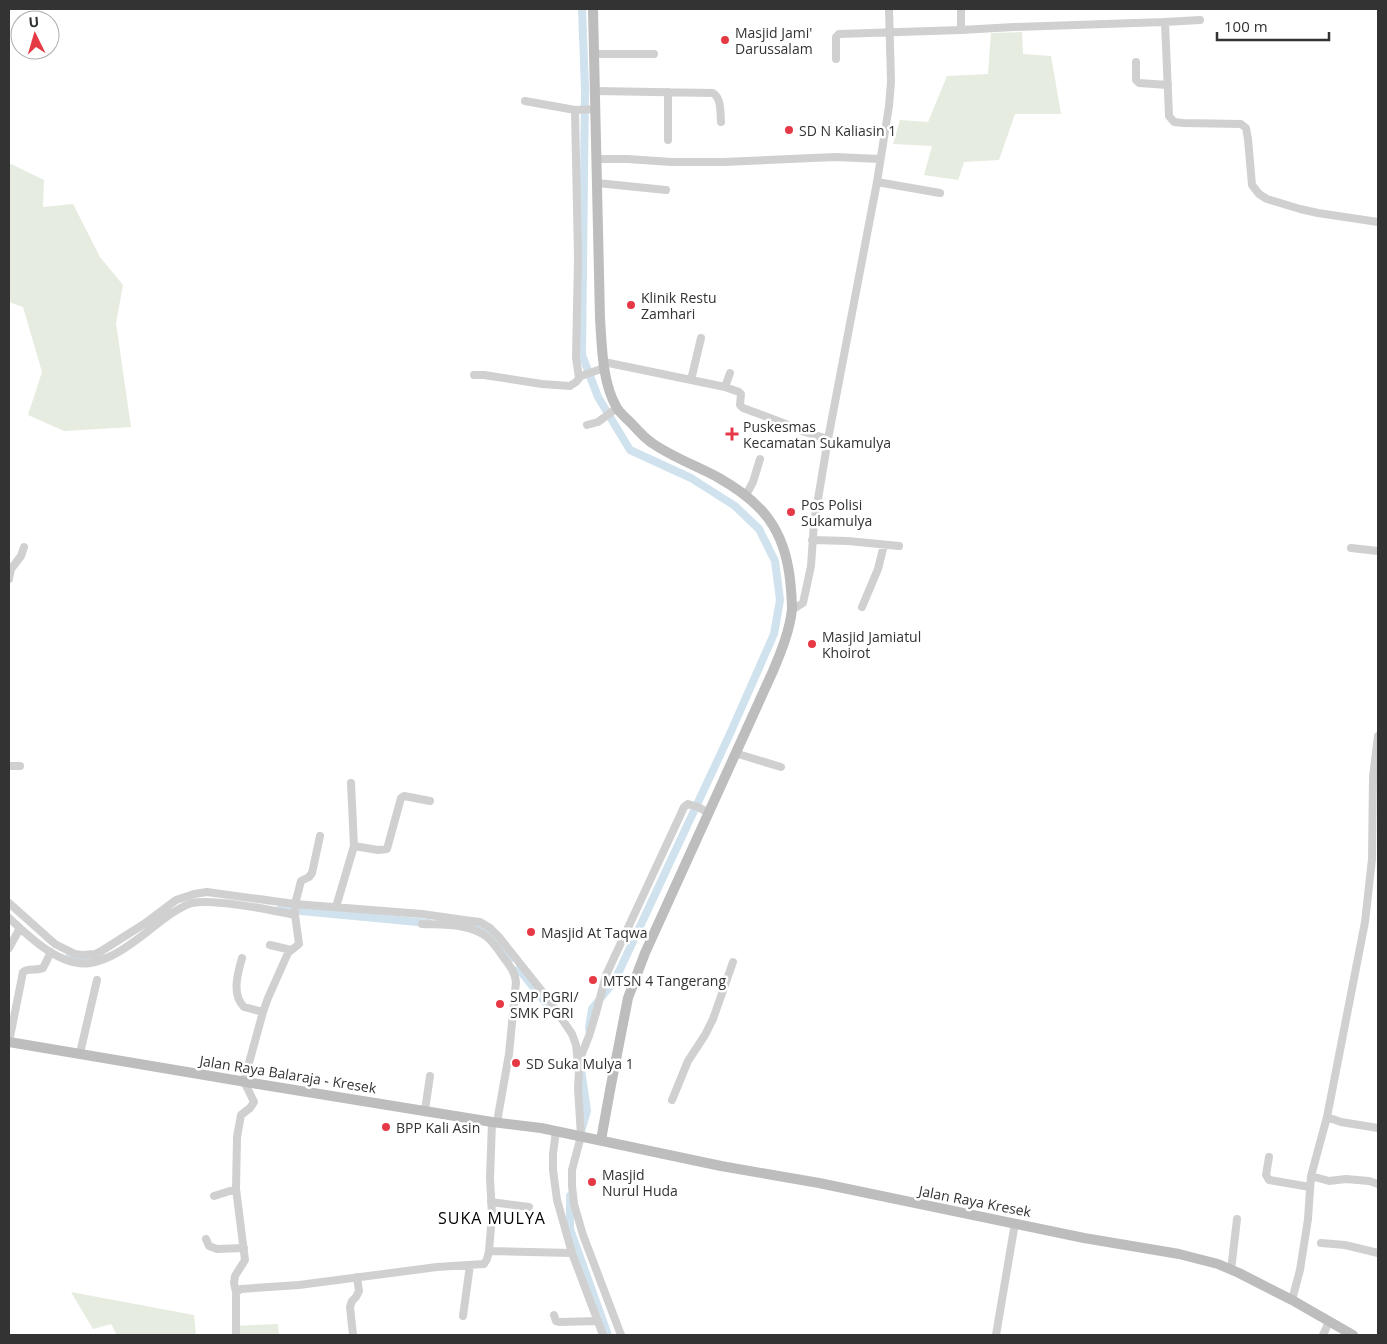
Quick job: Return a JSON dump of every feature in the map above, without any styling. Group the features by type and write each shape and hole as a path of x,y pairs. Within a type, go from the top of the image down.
{"main road":[{"path":"593,9 601,367 610,389 615,410 653,444 720,478 758,505 781,539 788,562 792,610 782,650 646,953 628,998 601,1140"},
{"name":"Jalan Raya Balaraja - Kresek","path":"9,1042 579,1135"},
{"name":"Jalan Raya Kresek","path":"579,1135 721,1166 1084,1238 1179,1254 1218,1264 1292,1300 1353,1335"}],"street":[{"path":"792,610 803,603 811,566 814,523 828,439 877,182 891,82 889,9"},
{"path":"961,9 961,30"},
{"path":"836,59 836,37 838,34 1200,20"},
{"path":"1164,22 1169,116 1174,122 1183,124 1241,124 1246,128 1252,185 1259,194 1267,199 1318,213 1378,222"},
{"path":"594,54 654,54"},
{"path":"1136,62 1136,80 1140,83 1168,85"},
{"path":"595,91 713,93 717,95 719,100 721,122"},
{"path":"668,92 668,140"},
{"path":"525,101 577,110 594,109"},
{"path":"577,110 578,258 576,358 580,377"},
{"path":"597,159 627,158 672,162 723,162 836,157 880,159"},
{"path":"597,182 666,190"},
{"path":"877,182 940,193"},
{"path":"691,380 701,338"},
{"path":"474,375 564,386 573,384 580,377 601,367 691,380 739,392 741,394 740,406 743,408 795,429 828,439"},
{"path":"725,387 730,373"},
{"path":"587,425 598,422 615,410"},
{"path":"746,495 753,482 760,459"},
{"path":"812,540 848,541 898,546"},
{"path":"862,607 878,569 884,545"},
{"path":"9,579 11,569 21,556 24,547"},
{"path":"1351,548 1378,551"},
{"path":"1292,1300 1300,1270 1312,1176 1327,1117 1366,922 1372,859 1372,777 1378,736"},
{"path":"735,753 781,767"},
{"path":"9,766 20,766"},
{"path":"336,907 354,846 351,783"},
{"path":"354,846 378,850 387,849 401,798 404,796 430,800"},
{"path":"579,1062 592,1028 606,975 679,818 686,805 695,806 709,813"},
{"path":"236,1335 235,1276 245,1260 236,1189 237,1145 240,1118 242,1113 253,1105 254,1102 244,1081 263,1012 291,950 297,947 299,943 295,909 301,881 312,873 320,836"},
{"path":"9,903 55,944 75,954 82,955 95,954 104,950 176,900 194,894 207,892 295,909"},
{"path":"9,918 51,952 73,962 91,963 110,956 133,943 155,925 178,910 203,902 295,909 336,907 422,914 480,922 490,928 499,936 549,1000 572,1034 576,1045 579,1062 579,1135 572,1170 572,1186 577,1218 579,1253 603,1335"},
{"path":"236,1292 241,1289 299,1285 437,1267 484,1264 487,1259 492,1215 490,1178 495,1122 509,1054 516,982 512,968 495,946 481,933 470,928 422,924"},
{"path":"9,948 20,928"},
{"path":"270,945 291,950"},
{"path":"9,1042 23,972 43,968 51,952"},
{"path":"242,958 237,986 238,999 244,1007 263,1012"},
{"path":"672,1100 688,1061 713,1019 733,962"},
{"path":"80,1053 98,980"},
{"path":"425,1110 430,1076"},
{"path":"1327,1117 1341,1122 1378,1128"},
{"path":"559,1132 553,1154 552,1170 559,1208 579,1253 621,1335"},
{"path":"1270,1157 1266,1175 1269,1180 1310,1187"},
{"path":"1312,1176 1329,1181 1346,1179 1369,1181 1378,1184"},
{"path":"214,1196 236,1189"},
{"path":"491,1202 529,1207"},
{"path":"1231,1270 1237,1218"},
{"path":"996,1335 1016,1223"},
{"path":"206,1239 210,1246 217,1250 244,1248"},
{"path":"1321,1243 1346,1245 1378,1253"},
{"path":"489,1251 579,1253"},
{"path":"464,1316 470,1265"},
{"path":"352,1335 350,1307 359,1290 357,1278"},
{"path":"554,1315 556,1321 560,1322 598,1321"},
{"path":"1322,1335 1329,1322"}],"shaded area":[{"path":"1022,32 1023,54 1051,56 1061,114 1015,114 999,160 964,162 958,180 924,175 932,146 893,144 900,120 928,122 947,76 988,74 991,33"},
{"path":"9,163 44,180 43,207 73,204 100,257 123,285 116,323 131,427 64,431 28,415 42,372 23,307 9,302"},
{"path":"71,1292 194,1315 196,1335 117,1335 111,1324 93,1329"},
{"path":"278,1324 279,1335 232,1335 232,1326"}],"waterway":[{"path":"582,9 585,89 582,355 598,397 630,450 691,478 735,506 759,529 775,561 780,600 774,634 729,736 615,980 592,1009 589,1028"},
{"path":"280,909 428,923"},
{"path":"470,927 482,930 488,934 498,942 511,958"},
{"path":"68,958 104,958"},
{"path":"519,969 552,1011"},
{"path":"581,1069 587,1111 581,1131"},
{"path":"570,1196 570,1229 608,1335"}],"place":[{"name":"Masjid Jami' Darussalam","path":"725,40"},
{"name":"SD N Kaliasin 1","path":"789,130"},
{"name":"Klinik Restu Zamhari","path":"631,305"},
{"name":"Puskesmas Kecamatan Sukamulya","path":"732,434"},
{"name":"Pos Polisi Sukamulya","path":"791,512"},
{"name":"Masjid Jamiatul Khoirot","path":"812,644"},
{"name":"Masjid At Taqwa","path":"531,932"},
{"name":"MTSN 4 Tangerang","path":"593,980"},
{"name":"SMP PGRI/ SMK PGRI","path":"500,1004"},
{"name":"SD Suka Mulya 1","path":"516,1063"},
{"name":"BPP Kali Asin","path":"386,1127"},
{"name":"Masjid Nurul Huda","path":"592,1182"}],"district":[{"name":"SUKA MULYA","path":"492,1218"}]}
